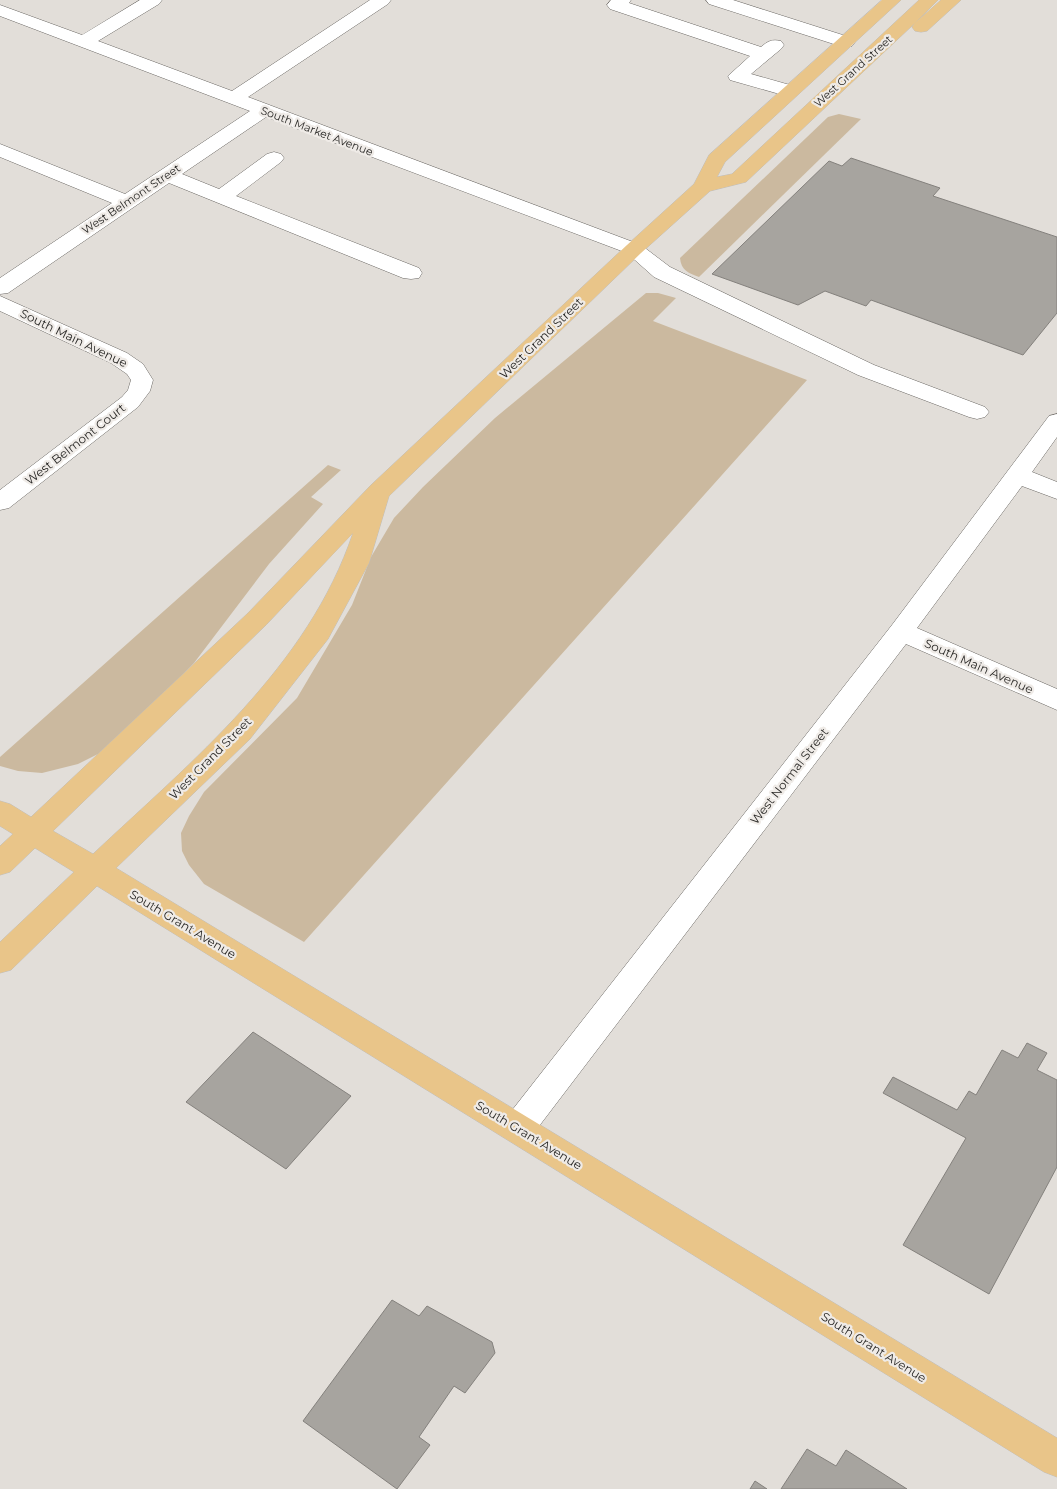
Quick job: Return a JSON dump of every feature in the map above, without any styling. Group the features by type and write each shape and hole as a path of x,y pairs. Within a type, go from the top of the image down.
{"main road":[{"name":"West Grand Street","path":"0,864 257,619 380,491 703,187 716,159 846,42 889,0"},
{"name":"West Grand Street","path":"703,187 739,178 929,0"},
{"path":"893,35 921,27 952,0"},
{"name":"West Grand Street","path":"0,961 93,870 240,732 319,633 356,563 380,491"},
{"name":"South Grant Avenue","path":"0,812 1057,1459"}],"street":[{"path":"84,41 153,0"},
{"path":"232,99 382,0"},
{"path":"622,0 616,5 763,54"},
{"path":"715,0 846,42"},
{"name":"South Market Avenue","path":"0,10 634,250 662,272 866,370 977,412"},
{"path":"790,91 737,76 797,26"},
{"name":"West Belmont Street","path":"0,288 262,110"},
{"path":"0,150 126,202"},
{"path":"221,197 274,158"},
{"path":"166,175 411,273"},
{"name":"South Main Avenue","path":"0,303 119,358 134,368 142,380"},
{"name":"West Belmont Court","path":"0,502 130,402 139,391 142,380"},
{"name":"West Normal Street","path":"518,1128 901,631 1057,421"},
{"path":"1017,475 1057,491"},
{"name":"South Main Avenue","path":"901,631 1057,700"}],"shaded area":[{"path":"839,114 861,119 699,277 686,271 680,258 828,117"},
{"path":"646,293 658,293 676,298 653,321 807,380 304,942 204,884 189,865 182,851 181,833 189,816 204,792 297,698 352,605 371,557 394,518 423,487 495,418"},
{"path":"328,465 341,470 311,497 323,504 269,564 194,663 156,702 100,753 78,764 42,773 18,771 0,766 0,757"}],"building":[{"path":"851,158 940,188 933,196 1057,237 1057,313 1023,355 871,300 866,306 825,291 798,305 712,274 829,161 842,166"},
{"path":"253,1032 351,1096 286,1169 186,1102"},
{"path":"1027,1043 1047,1053 1037,1070 1057,1080 1057,1167 989,1294 903,1245 966,1138 883,1093 893,1077 957,1110 969,1091 976,1095 1002,1050 1018,1058"},
{"path":"392,1300 419,1316 427,1306 492,1342 495,1353 465,1393 454,1386 419,1437 430,1445 397,1489 303,1421"},
{"path":"807,1449 836,1466 846,1450 907,1489 781,1489"},
{"path":"755,1481 767,1489 750,1489"}]}
